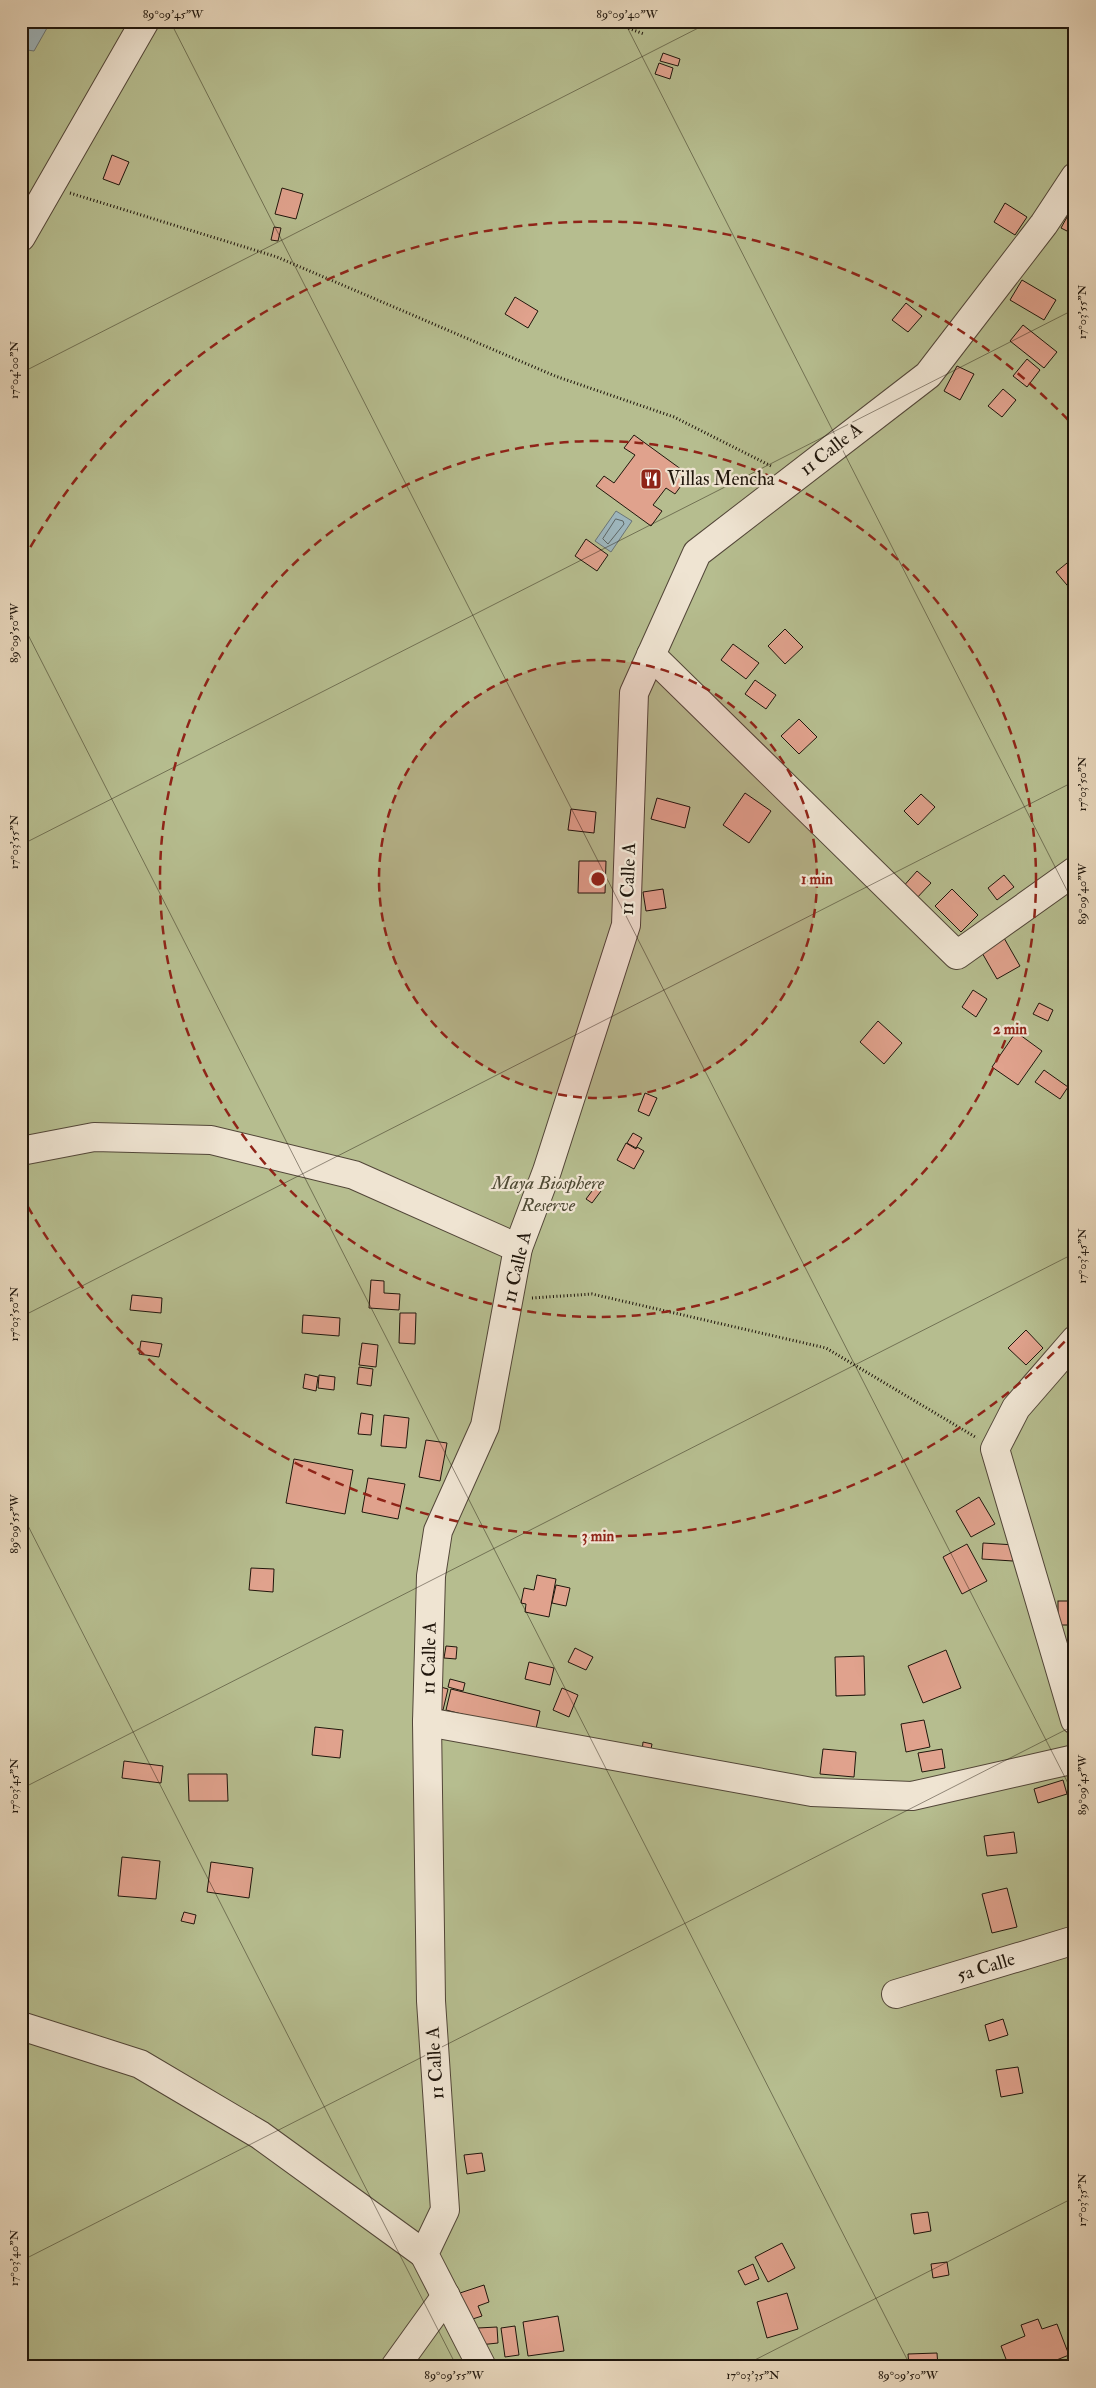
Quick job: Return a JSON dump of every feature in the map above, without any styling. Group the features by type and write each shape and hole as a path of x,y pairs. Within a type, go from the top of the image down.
{"street":[{"path":"21,237 145,21"},
{"name":"11 Calle A","path":"424,2254 445,2210 431,2001 427,1722 431,1576 438,1531 485,1426 518,1248 547,1171 626,924 634,693 697,553 928,374 1044,224 1075,177"},
{"path":"651,655 957,955 1075,871"},
{"path":"21,1151 94,1137 211,1140 354,1175 518,1248"},
{"path":"1075,1340 1016,1408 995,1449 1075,1720"},
{"path":"427,1722 812,1792 912,1796 1075,1759"},
{"name":"5a Calle","path":"896,1994 1075,1940"},
{"path":"21,2026 140,2064 260,2135 424,2254 482,2367"},
{"path":"395,2367 446,2296"}],"path":[{"path":"609,21 644,34"},
{"path":"51,187 277,258 555,376 674,417 794,478"},
{"path":"508,1299 592,1294 826,1348 995,1449"}],"green space":[{"name":"Maya Biosphere Reserve","path":"21,21 1075,21 1075,2367 21,2367"}],"water":[{"path":"21,21 51,21 34,51 21,49"},
{"path":"616,511 632,521 611,552 595,541"}],"building":[{"path":"663,53 680,59 678,66 660,61"},
{"path":"659,63 673,68 670,79 655,74"},
{"path":"112,155 129,162 119,185 103,179"},
{"path":"282,188 303,194 296,219 275,214"},
{"path":"1005,203 1027,217 1015,235 994,222"},
{"path":"1072,208 1075,210 1075,235 1061,228"},
{"path":"274,227 281,228 278,241 271,240"},
{"path":"1022,280 1056,300 1044,320 1010,300"},
{"path":"515,297 538,311 528,328 505,314"},
{"path":"906,303 922,316 908,332 892,320"},
{"path":"1023,325 1057,352 1044,368 1010,341"},
{"path":"1027,359 1040,370 1027,387 1013,376"},
{"path":"957,366 974,374 960,400 944,391"},
{"path":"1003,389 1016,400 1002,417 988,406"},
{"name":"Villas Mencha","path":"634,435 689,475 675,494 666,488 653,505 662,511 651,526 596,486 604,476 614,483 635,455 624,448"},
{"path":"586,539 608,555 597,571 575,556"},
{"path":"1067,563 1075,572 1075,589 1072,591 1056,572"},
{"path":"785,629 803,647 785,664 768,646"},
{"path":"733,644 759,663 746,679 721,660"},
{"path":"755,680 776,695 766,709 745,694"},
{"path":"799,719 817,737 799,754 781,736"},
{"path":"745,793 771,811 749,843 723,825"},
{"path":"921,794 935,807 918,825 904,811"},
{"path":"657,798 690,807 685,828 651,819"},
{"path":"571,809 596,812 594,833 568,830"},
{"path":"579,861 606,861 605,893 578,893"},
{"path":"917,871 931,883 914,901 901,889"},
{"path":"1004,875 1014,887 997,900 988,888"},
{"path":"663,889 666,908 646,911 643,892"},
{"path":"952,889 978,915 961,932 935,906"},
{"path":"1004,938 1020,966 997,979 981,951"},
{"path":"973,990 987,999 976,1017 962,1007"},
{"path":"1039,1003 1053,1010 1048,1021 1033,1014"},
{"path":"878,1021 902,1043 884,1064 860,1042"},
{"path":"1016,1032 1042,1051 1018,1085 992,1067"},
{"path":"1044,1070 1068,1087 1060,1099 1035,1082"},
{"path":"645,1093 657,1098 649,1116 638,1111"},
{"path":"633,1133 642,1138 636,1148 627,1143"},
{"path":"626,1143 644,1151 634,1169 617,1160"},
{"path":"595,1187 601,1191 592,1203 586,1199"},
{"path":"371,1280 384,1281 384,1293 400,1294 399,1310 369,1308"},
{"path":"132,1295 162,1298 161,1313 130,1310"},
{"path":"400,1313 416,1313 415,1344 399,1343"},
{"path":"303,1315 340,1318 339,1336 302,1333"},
{"path":"1026,1330 1043,1348 1026,1365 1008,1348"},
{"path":"141,1341 162,1344 159,1357 139,1354"},
{"path":"362,1343 378,1345 376,1367 359,1365"},
{"path":"359,1367 373,1369 371,1386 357,1384"},
{"path":"305,1374 318,1377 316,1391 303,1388"},
{"path":"319,1375 335,1377 334,1390 318,1388"},
{"path":"361,1413 373,1415 371,1435 358,1434"},
{"path":"384,1415 409,1418 406,1448 381,1446"},
{"path":"426,1440 447,1443 440,1481 419,1477"},
{"path":"294,1459 353,1470 345,1514 286,1503"},
{"path":"368,1478 405,1484 398,1519 362,1512"},
{"path":"979,1497 995,1524 971,1537 956,1511"},
{"path":"983,1543 1015,1545 1013,1561 982,1559"},
{"path":"967,1544 987,1581 962,1594 943,1557"},
{"path":"251,1568 274,1569 273,1592 249,1590"},
{"path":"537,1575 556,1579 549,1617 525,1612 526,1604 521,1603 524,1588 534,1590"},
{"path":"556,1585 570,1588 566,1606 552,1603"},
{"path":"1058,1601 1075,1601 1075,1625 1058,1625"},
{"path":"446,1646 457,1647 456,1659 444,1658"},
{"path":"575,1648 593,1657 586,1670 568,1662"},
{"path":"946,1650 961,1688 923,1703 908,1666"},
{"path":"864,1656 865,1695 836,1696 835,1657"},
{"path":"529,1662 554,1668 550,1685 525,1679"},
{"path":"450,1679 465,1683 463,1691 448,1687"},
{"path":"437,1686 448,1689 443,1710 432,1707"},
{"path":"562,1688 578,1695 569,1717 553,1710"},
{"path":"451,1689 540,1711 535,1733 446,1710"},
{"path":"924,1720 930,1747 906,1752 901,1724"},
{"path":"315,1727 343,1730 340,1758 312,1755"},
{"path":"643,1742 652,1744 650,1754 642,1752"},
{"path":"823,1749 856,1752 854,1777 820,1774"},
{"path":"942,1749 945,1768 922,1772 918,1753"},
{"path":"124,1761 163,1766 161,1783 122,1778"},
{"path":"188,1774 227,1774 228,1801 189,1801"},
{"path":"1063,1780 1067,1794 1038,1803 1034,1789"},
{"path":"1014,1832 1017,1853 987,1856 984,1836"},
{"path":"122,1857 160,1861 156,1899 118,1896"},
{"path":"211,1862 253,1868 249,1898 207,1892"},
{"path":"1007,1888 1017,1927 992,1933 982,1894"},
{"path":"184,1912 196,1915 194,1924 181,1921"},
{"path":"1003,2019 1008,2035 989,2041 985,2025"},
{"path":"1018,2067 1023,2093 1001,2097 996,2070"},
{"path":"482,2153 485,2171 467,2174 464,2155"},
{"path":"928,2212 931,2231 914,2234 911,2214"},
{"path":"782,2243 795,2268 768,2282 755,2257"},
{"path":"947,2262 949,2275 933,2278 931,2264"},
{"path":"753,2264 759,2279 745,2285 738,2271"},
{"path":"484,2285 489,2302 478,2306 482,2316 460,2323 451,2296"},
{"path":"787,2293 798,2329 767,2338 757,2302"},
{"path":"558,2316 564,2351 528,2356 523,2322"},
{"path":"1038,2319 1042,2329 1057,2324 1069,2355 1039,2367 1009,2367 1001,2346 1025,2336 1021,2325"},
{"path":"515,2326 519,2355 505,2357 501,2328"},
{"path":"497,2327 498,2343 479,2345 478,2328"},
{"path":"937,2353 938,2367 909,2367 908,2354"}],"place":[{"name":"Villas Mencha","path":"651,479"}]}
